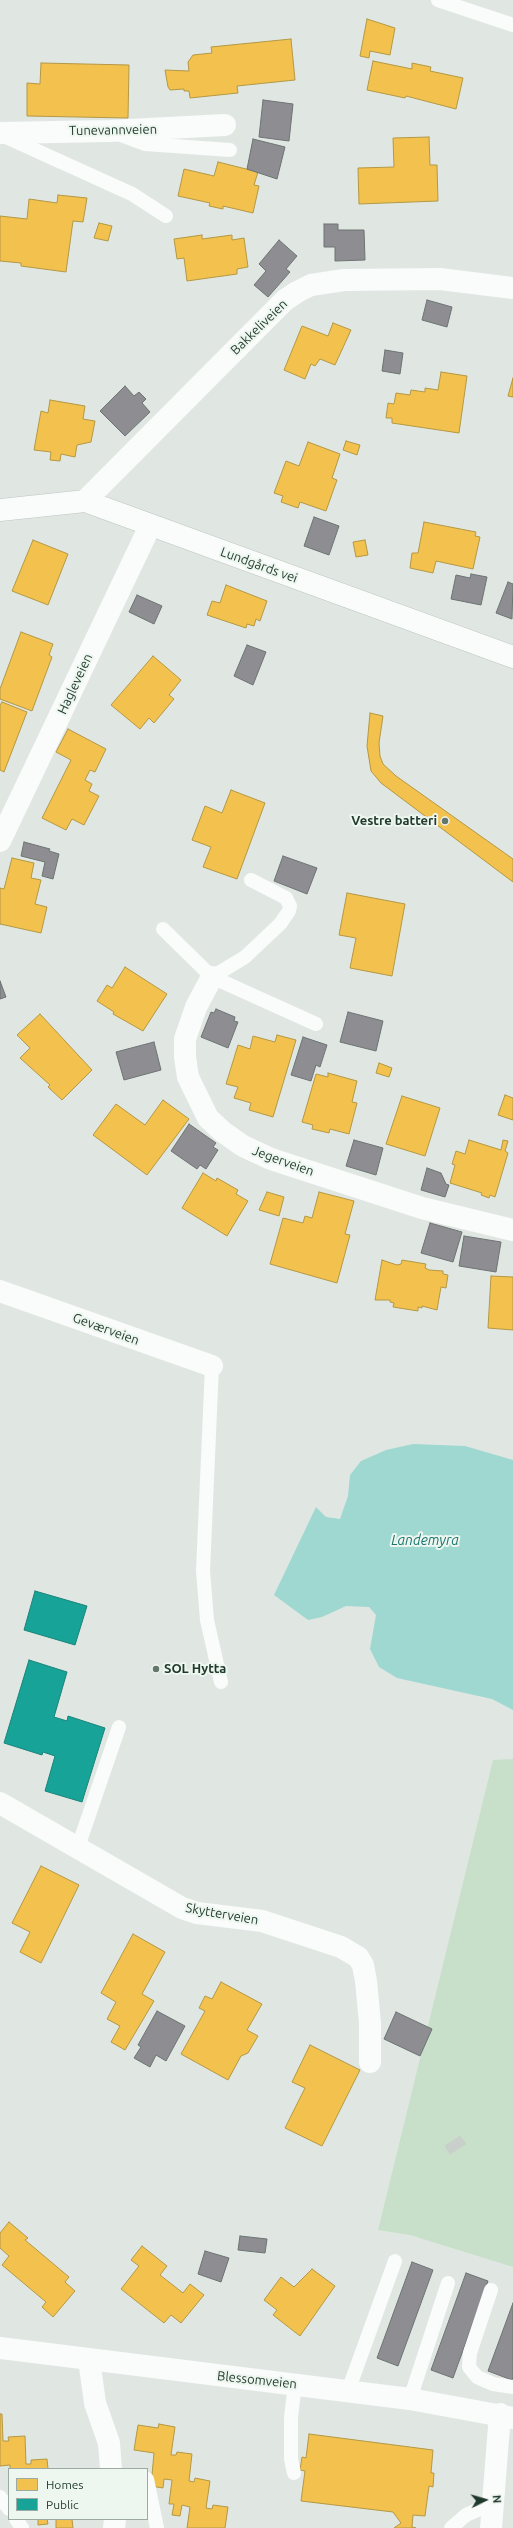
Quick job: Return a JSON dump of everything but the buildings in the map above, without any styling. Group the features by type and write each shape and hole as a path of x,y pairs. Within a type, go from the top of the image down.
{"street":[{"name":"Tunevannveien","path":"0,133 110,131 225,125"},
{"name":"Bakkeliveien","path":"85,501 285,300 304,288 311,285 344,280 433,279 513,288"},
{"name":"Lundgårds vei","path":"0,510 85,501 150,526 513,657"},
{"name":"Hagleveien","path":"0,841 150,526"},
{"name":"Jegerveien","path":"212,977 196,1007 185,1039 185,1057 188,1077 208,1118 223,1132 243,1146 271,1159 422,1208 513,1230"},
{"name":"Geværveien","path":"0,1291 212,1366"},
{"name":"Skytterveien","path":"0,1803 182,1908 197,1913 262,1921 341,1947 358,1956 363,1965 366,1981 370,2023 370,2062"},
{"name":"Blessomveien","path":"0,2348 410,2399 507,2416"},
{"path":"89,2359 95,2403 109,2443 111,2468"},
{"path":"491,2528 493,2503 507,2416"}],"lane":[{"path":"438,0 513,25"},
{"path":"110,131 145,144 230,150"},
{"path":"0,133 132,194 166,216"},
{"path":"212,977 245,957 280,924 289,911 290,906 286,898 251,880"},
{"path":"163,929 212,977 316,1024"},
{"path":"212,1366 203,1571 207,1620 221,1682"},
{"path":"78,1847 119,1727"},
{"path":"348,2391 395,2261"},
{"path":"410,2399 448,2283"},
{"path":"491,2290 470,2353 469,2367 477,2377 493,2384 513,2387"},
{"path":"294,2472 291,2459 291,2417 295,2384"},
{"path":"148,2484 157,2528"},
{"path":"0,2497 8,2508"},
{"path":"451,2528 466,2515 493,2503"}],"green space":[{"path":"513,1759 513,2267 410,2235 378,2230 493,1760"}],"water":[{"name":"Landemyra","path":"413,1444 465,1446 513,1460 513,1710 492,1699 397,1678 379,1667 370,1649 376,1615 369,1607 346,1606 322,1617 308,1620 274,1595 316,1507 326,1517 340,1519 348,1496 350,1475 361,1461 386,1450"}],"place":[{"name":"Vestre batteri","path":"445,821"},
{"name":"SOL Hytta","path":"156,1669"}]}
